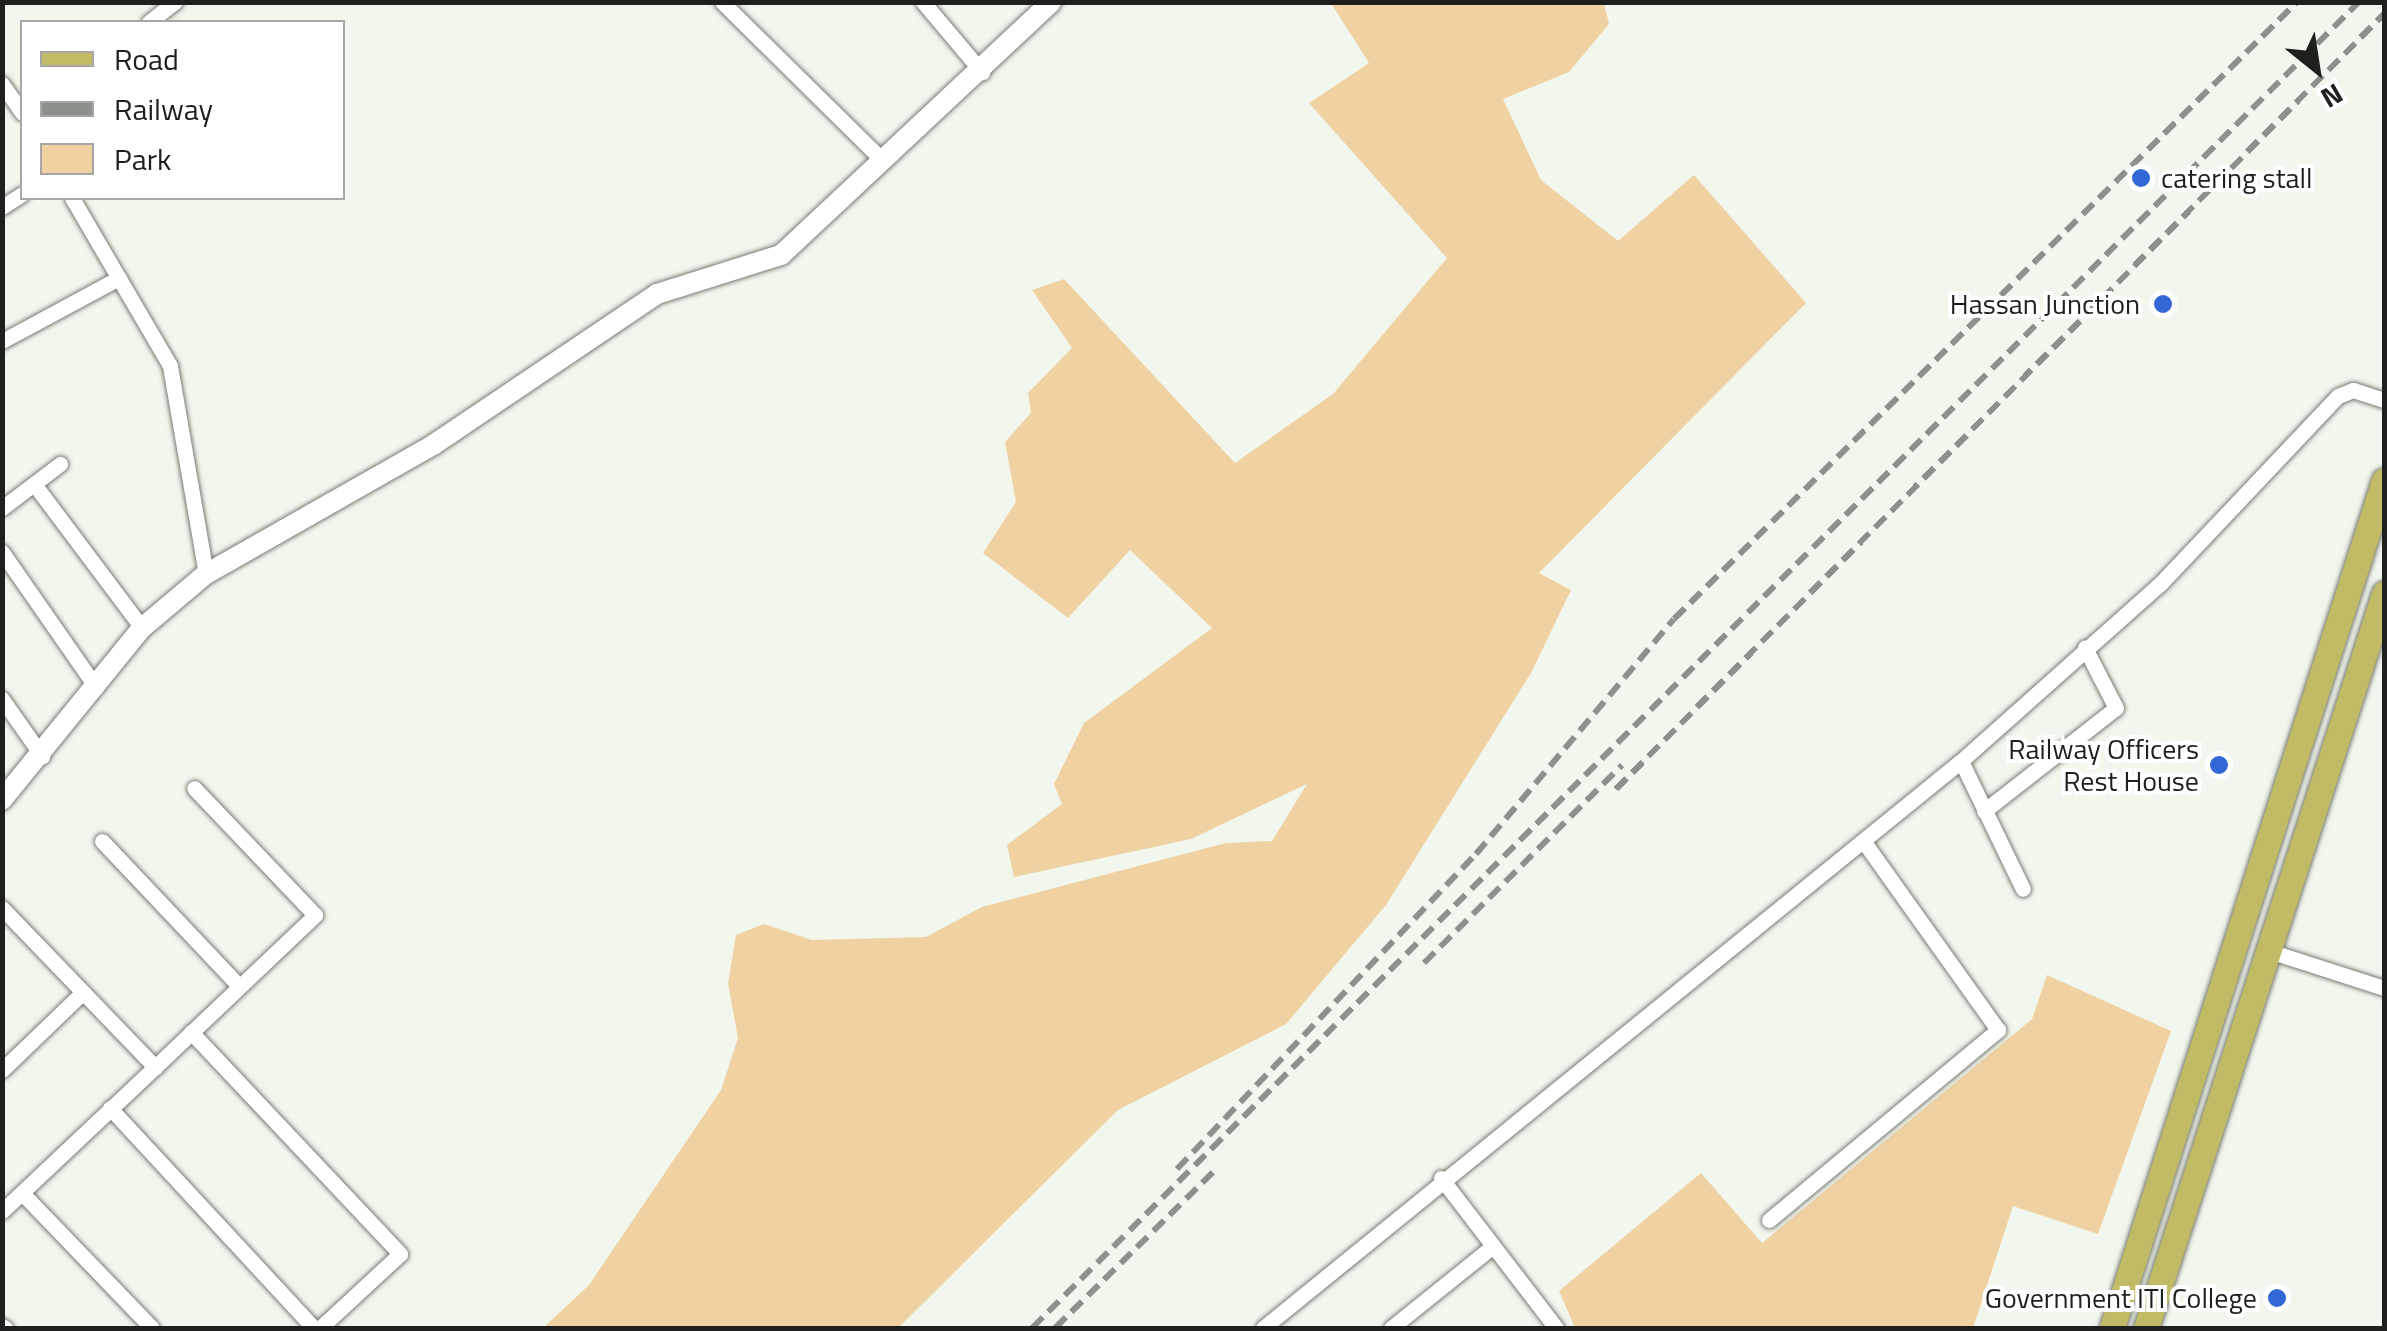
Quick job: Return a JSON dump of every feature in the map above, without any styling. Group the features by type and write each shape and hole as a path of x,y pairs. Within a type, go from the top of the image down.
{"main road":[{"path":"2112,1328 2384,481"},
{"path":"2146,1328 2384,594"},
{"path":"2246,902 2280,914"}],"street":[{"path":"152,20 175,2"},
{"path":"722,2 881,159"},
{"path":"923,2 982,72"},
{"path":"2,800 42,756 142,628 206,574 433,444 657,294 781,255 881,159 982,72 1051,2"},
{"path":"73,200 170,366 206,574"},
{"path":"2,341 118,278"},
{"path":"1264,1328 1441,1178 1961,761 2214,532 2338,396 2353,390 2384,400"},
{"path":"2,508 60,464"},
{"path":"34,484 142,628"},
{"path":"2,552 96,686"},
{"path":"1984,810 2116,708 2085,648"},
{"path":"2,699 42,756"},
{"path":"1961,761 2022,889"},
{"path":"2,1211 315,914 194,788"},
{"path":"102,840 239,986"},
{"path":"1769,1220 1998,1030 1864,842"},
{"path":"6,918 155,1067"},
{"path":"2268,951 2384,988"},
{"path":"2,1070 83,992"},
{"path":"110,1108 317,1328 400,1254 192,1032"},
{"path":"1441,1178 1556,1328"},
{"path":"22,1192 152,1328"},
{"path":"1391,1328 1494,1246"}],"green space":[{"path":"1331,3 1604,3 1609,24 1569,72 1503,99 1541,180 1618,241 1694,175 1806,303 1539,573 1571,590 1531,673 1386,905 1286,1024 1118,1110 898,1328 543,1328 589,1285 721,1090 738,1038 728,983 736,935 764,924 812,940 926,937 982,907 1226,843 1272,841 1307,784 1191,839 1014,877 1007,845 1062,804 1054,784 1084,723 1212,628 1130,550 1068,618 983,553 1016,502 1005,442 1031,413 1028,393 1072,348 1032,290 1064,279 1235,463 1333,394 1447,258 1309,103 1369,63"},
{"path":"2047,975 2171,1031 2098,1234 2013,1206 1973,1328 1575,1328 1559,1291 1701,1173 1762,1243 2032,1019"}],"railway":[{"path":"1177,1169 1476,854 1674,619 2297,2"},
{"path":"1032,1328 2359,2"},
{"path":"1616,789 2384,14"},
{"path":"1424,963 1622,765"},
{"path":"1055,1328 1214,1171"}],"place":[{"name":"catering stall","path":"2141,178"},
{"name":"Hassan Junction","path":"2163,304"},
{"name":"Railway Officers Rest House","path":"2219,765"},
{"name":"Government ITI College","path":"2277,1298"}]}
